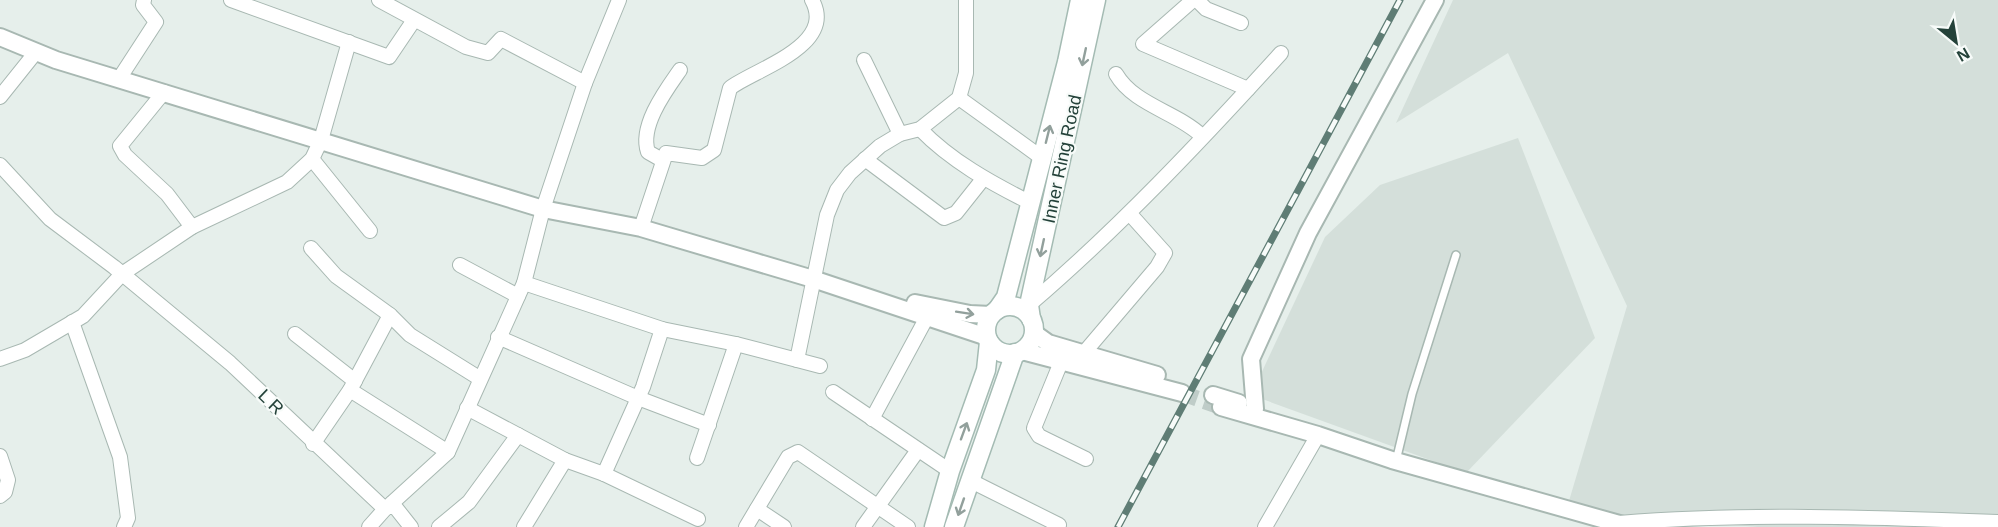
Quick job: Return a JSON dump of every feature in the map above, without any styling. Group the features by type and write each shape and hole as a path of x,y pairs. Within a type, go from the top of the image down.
{"main road":[{"name":"Inner Ring Road","path":"994,312 1006,297 1080,0"},
{"name":"Inner Ring Road","path":"1032,319 1096,0"},
{"path":"934,527 950,471 986,370 988,340 986,330 994,312 1012,306 1020,308 1032,319 1032,340 1018,352 954,527"},
{"path":"988,340 1001,352 1018,352"}],"street":[{"path":"118,79 156,22 143,5 144,0"},
{"path":"231,0 389,57 414,20"},
{"path":"379,0 466,47 488,53 501,39 585,83"},
{"path":"369,527 388,506 448,452 520,290 543,209 585,83 619,0"},
{"path":"640,228 666,153 702,158 714,150 730,88 782,61 802,45 812,29 816,16 812,0"},
{"path":"796,360 819,281 827,215 837,190 865,159 900,134 920,129 959,98 966,73 966,0"},
{"path":"1241,23 1206,9 1195,0 1143,44 1248,89"},
{"path":"1255,409 1251,359 1308,232 1435,0"},
{"path":"0,37 36,52 118,79 543,209 640,228 819,281 988,340"},
{"path":"0,359 24,350 83,316 122,274 192,227 287,182 312,159 321,140 349,42"},
{"path":"0,97 36,52"},
{"path":"1018,352 1181,387 1048,343 1032,319 1086,256 1130,213 1281,53"},
{"path":"864,60 900,134"},
{"path":"662,160 648,152 649,133 655,107 680,70"},
{"path":"1116,74 1122,84 1137,96 1190,124 1202,136"},
{"path":"164,92 120,146 125,155 167,194 192,227"},
{"path":"959,98 1042,158"},
{"path":"920,129 933,143 983,179 1031,203"},
{"path":"312,159 370,231"},
{"path":"865,159 944,218 956,213 983,179"},
{"name":"L R","path":"0,165 50,219 122,274 230,363 313,444 411,527"},
{"path":"1083,354 1157,267 1165,253 1130,213"},
{"path":"311,248 336,276 359,290 424,346 479,378"},
{"path":"460,265 520,290 662,329 736,344 820,366"},
{"path":"819,281 970,315 994,312"},
{"path":"313,444 352,386 390,315"},
{"path":"872,419 927,317"},
{"path":"72,322 120,458 128,518 124,527"},
{"path":"604,474 639,398 662,329"},
{"path":"295,334 352,386 448,452"},
{"path":"498,337 639,398 709,425"},
{"path":"697,458 736,344"},
{"path":"1061,362 1034,428 1039,436 1086,459"},
{"path":"833,392 950,471"},
{"path":"1394,460 1255,409 1217,401 1394,460 1630,527"},
{"path":"467,408 565,460 604,474 698,519"},
{"path":"439,527 469,502 518,435"},
{"path":"1265,527 1318,435"},
{"path":"863,527 918,450"},
{"path":"746,527 788,457 798,452 908,527"},
{"path":"0,456 9,480 5,492 0,496"},
{"path":"524,527 565,460"},
{"path":"970,481 1059,525"},
{"path":"757,509 784,527"},
{"path":"1611,523 1683,518 1815,516 1998,522"}],"lane":[{"path":"1394,460 1412,394 1456,255"}],"shaded area":[{"path":"1453,0 1998,0 1998,527 1758,527 1566,511 1627,306 1508,53 1396,123"},
{"path":"1518,138 1595,338 1466,473 1251,395 1325,237 1380,185"}],"tunnel":[{"path":"1182,393 1221,407"}],"railway":[{"path":"1118,527 1400,0"}]}
